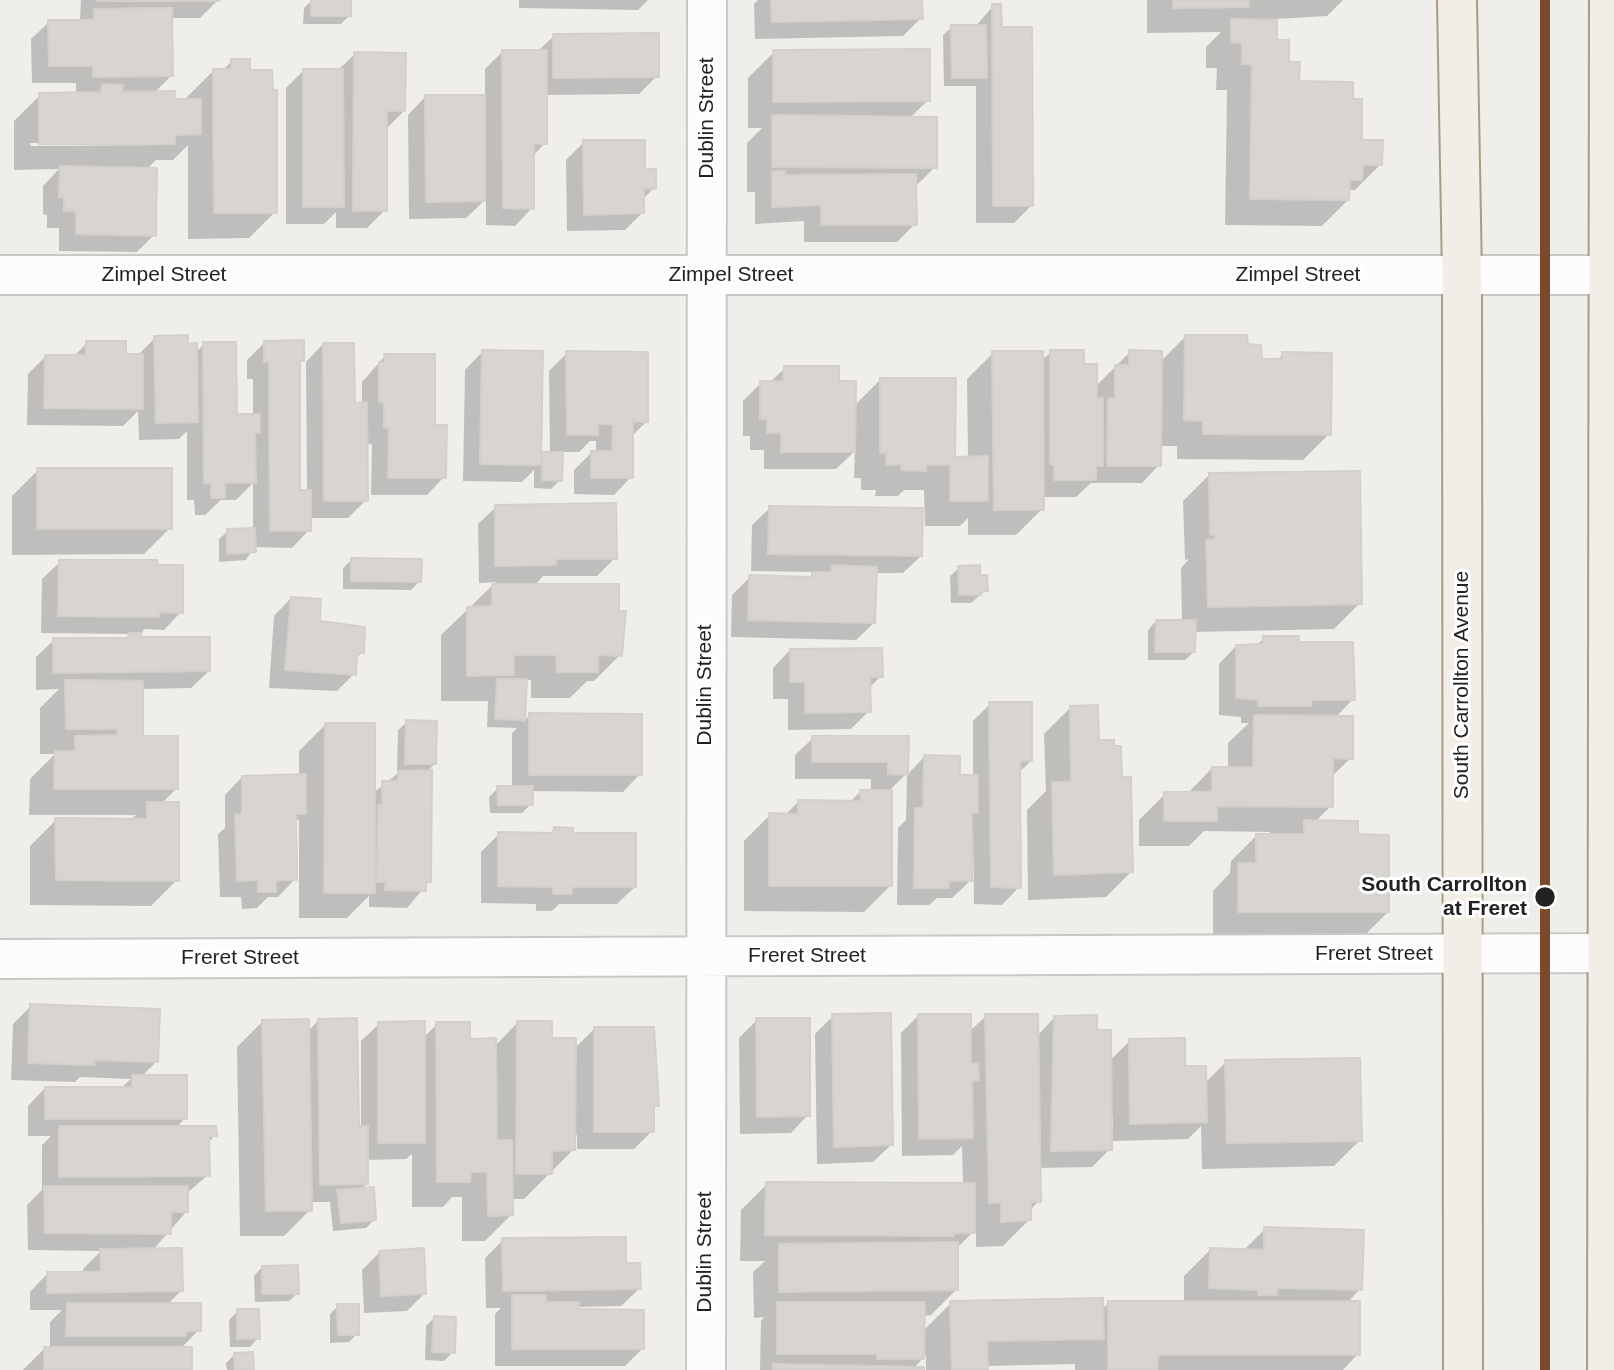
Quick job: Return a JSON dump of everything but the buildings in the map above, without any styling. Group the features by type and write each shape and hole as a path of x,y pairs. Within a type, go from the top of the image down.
{"main road":[{"name":"South Carrollton Avenue","path":"1457,0 1462,275 1463,1370"},
{"path":"1607,1370 1611,953 1609,0"}],"street":[{"name":"Dublin Street","path":"706,1370 704,957 707,0"},
{"name":"Zimpel Street","path":"0,275 1611,275"},
{"name":"Freret Street","path":"0,959 1611,953"}],"transit line":[{"path":"1545,0 1545,1370"}],"place":[{"name":"South Carrollton at Freret","path":"1545,897"}]}
